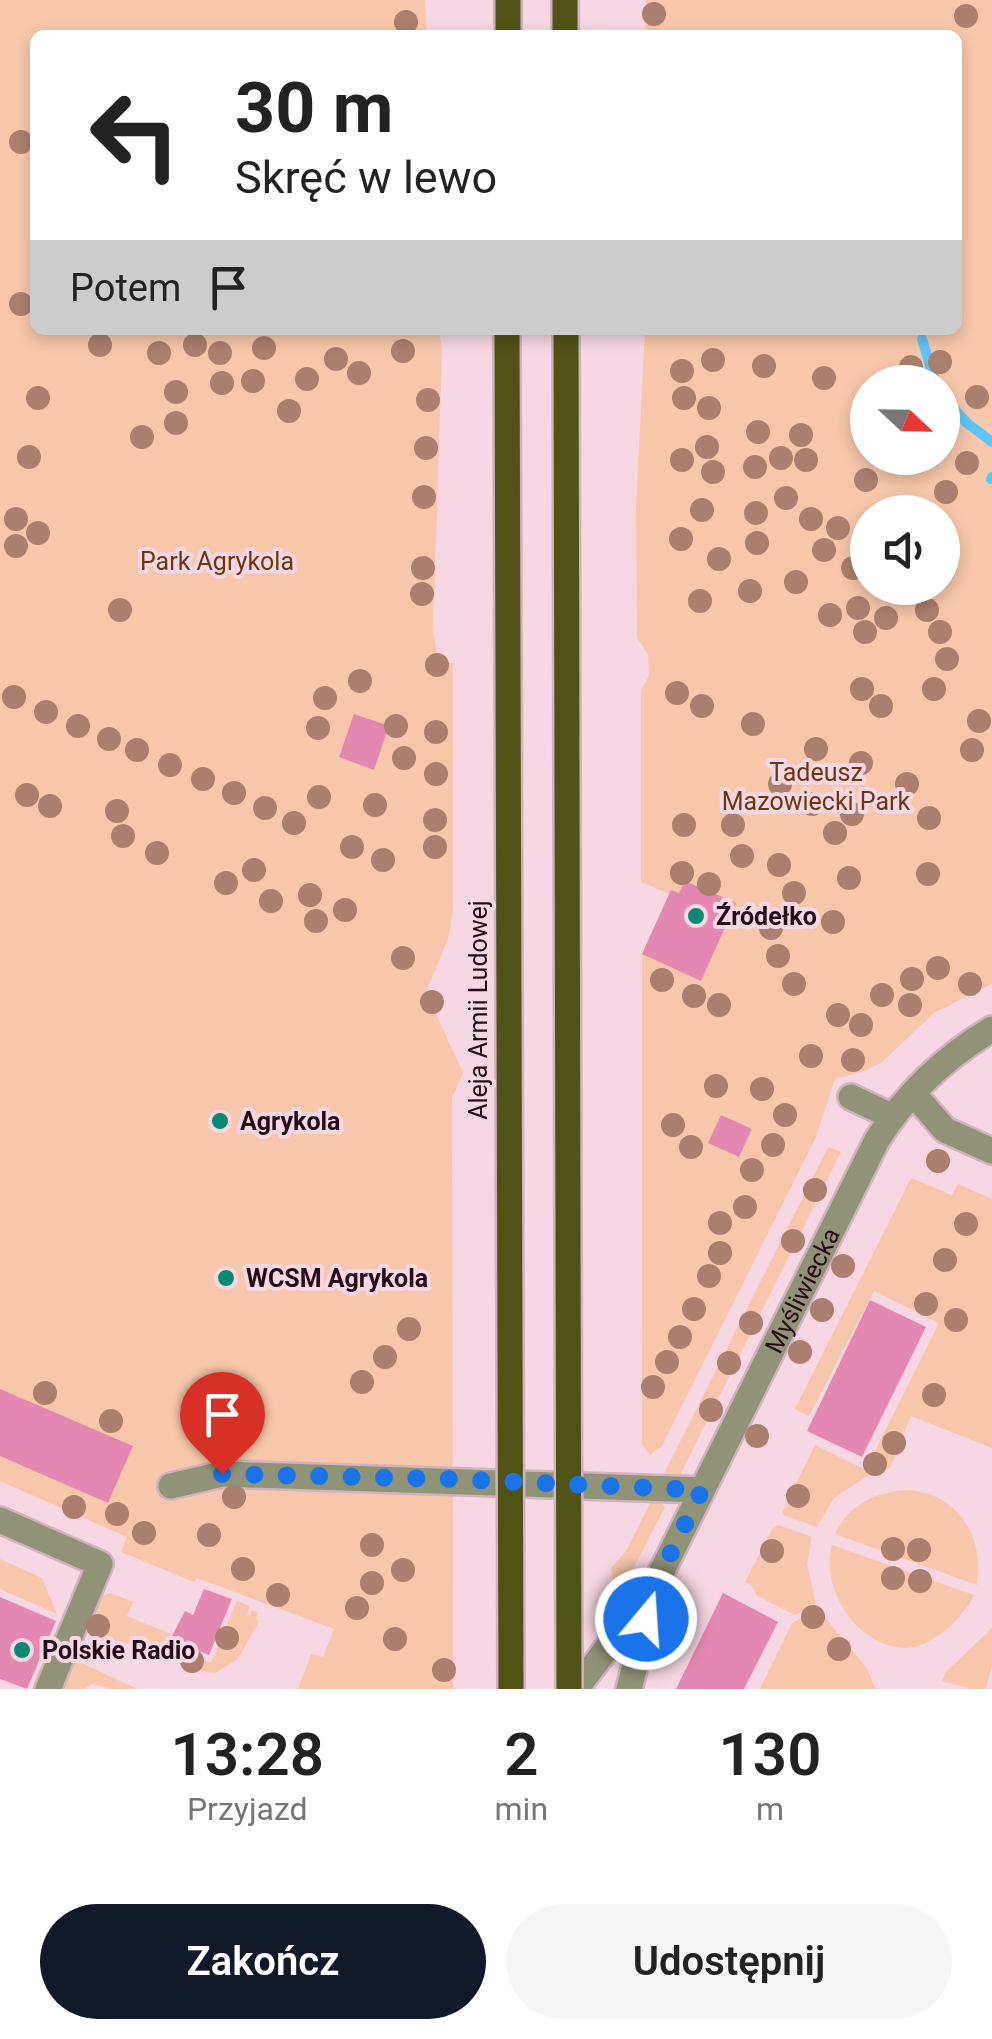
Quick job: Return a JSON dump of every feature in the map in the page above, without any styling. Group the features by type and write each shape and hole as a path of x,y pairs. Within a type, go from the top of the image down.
{"main road":[{"path":"508,0 508,30"},
{"path":"565,0 565,30"},
{"name":"Aleja Armii Ludowej","path":"508,335 511,1689"},
{"path":"566,335 572,1689"}],"street":[{"name":"Myśliwiecka","path":"572,1689 655,1585 868,1155 913,1093 960,1050 992,1029"},
{"path":"913,1093 944,1130 992,1151"},
{"path":"850,1097 893,1116"},
{"path":"171,1486 222,1474 702,1490"},
{"path":"0,1520 100,1564 48,1689"},
{"name":"Myśliwiecka","path":"629,1689 655,1585"}],"green space":[{"name":"Park Agrykola","path":"0,0 425,0 427,30 30,30 30,335 440,335 433,630 439,663 453,663 453,910 448,939 426,992 463,1073 452,1098 453,1689 298,1689 311,1654 323,1657 334,1629 197,1578 194,1582 121,1552 127,1537 0,1481"},
{"name":"Tadeusz Mazowiecki Park","path":"646,0 992,0 992,984 934,1013 882,1062 835,1079 816,1137 662,1446 650,1455 642,1444 642,954 669,894 641,882 641,690 649,676 648,654 637,638 636,506 645,335 962,335 962,30 645,30"},
{"path":"828,1147 841,1152 680,1475 663,1476"},
{"path":"911,1178 952,1195 958,1184 992,1199 992,1448 911,1416 901,1441 906,1444 904,1449 899,1447 890,1468 876,1472 869,1463 939,1323 874,1291 809,1416 795,1409"},
{"path":"815,1445 869,1475 834,1498 817,1527 782,1512"},
{"path":"908,1490 941,1500 964,1521 977,1551 977,1585 835,1534 848,1514 865,1501"},
{"path":"651,1501 665,1507 617,1600 611,1568 626,1551"},
{"path":"778,1525 812,1537 807,1564 816,1604 795,1615 757,1596 745,1582"},
{"path":"832,1545 974,1595 954,1623 924,1644 902,1648 885,1644 856,1625 836,1595 831,1578"},
{"path":"0,1559 42,1578 57,1614 0,1589"},
{"path":"110,1593 133,1602 127,1616 171,1634 167,1646 211,1663 237,1601 250,1606 247,1615 252,1610 258,1613 259,1621 238,1659 215,1673 207,1672 86,1630 101,1596"},
{"path":"818,1609 866,1667 876,1689 760,1689 792,1623"},
{"path":"992,1628 992,1666 986,1689 942,1681 946,1672"},
{"path":"72,1662 137,1689 93,1684 83,1689 61,1689"}],"building":[{"path":"354,714 389,726 374,770 339,757"},
{"path":"685,881 736,903 701,981 642,954 671,890 679,893"},
{"path":"721,1115 752,1129 739,1157 708,1143"},
{"path":"870,1300 926,1327 862,1457 807,1431"},
{"path":"0,1389 133,1446 108,1503 0,1456"},
{"path":"204,1589 232,1599 209,1655 170,1640 185,1611 193,1615"},
{"path":"723,1593 778,1622 744,1689 676,1689"},
{"name":"Polskie Radio","path":"0,1597 56,1621 27,1689 0,1679"}],"waterway":[{"path":"922,339 930,365"},
{"path":"960,415 992,442"}],"place":[{"name":"Źródełko","path":"696,916"},
{"name":"Agrykola","path":"220,1121"},
{"name":"WCSM Agrykola","path":"226,1278"},
{"name":"Polskie Radio","path":"22,1650"}],"route":[{"path":"222,1474 702,1490 655,1585 646,1619"}]}
